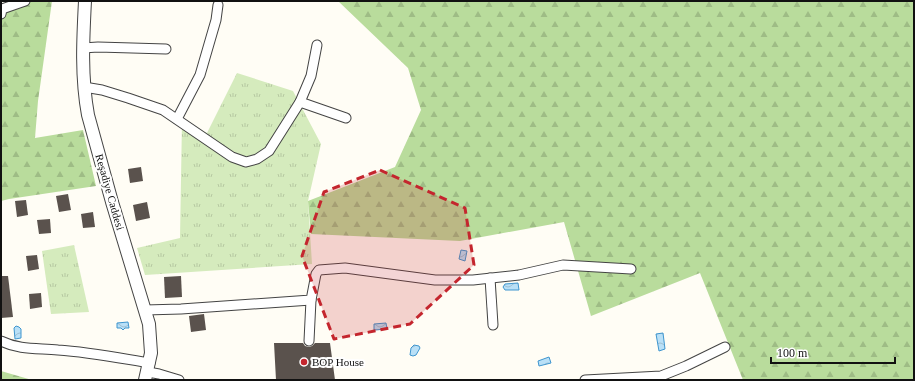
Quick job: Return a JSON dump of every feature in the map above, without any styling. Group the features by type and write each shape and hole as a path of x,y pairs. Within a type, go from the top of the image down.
{"street":[{"path":"1,14 2,9 25,1"},
{"name":"Reşadiye Caddesi","path":"85,1 84,87 88,115 112,202 145,310 151,338 148,372"},
{"path":"177,119 200,75 209,49 218,6"},
{"path":"84,87 102,90 163,110 232,157 246,162 258,159 269,151 300,102 310,76 317,45"},
{"path":"84,48 166,49"},
{"path":"300,102 346,118"},
{"path":"309,341 311,300 316,274 321,269 345,268 435,280 473,280 518,275 563,265 631,269"},
{"path":"490,278 493,325"},
{"path":"145,310 311,300"},
{"path":"1,341 9,345 31,349 58,350 179,380"},
{"path":"585,380 661,376 686,366 725,347"}],"highlighted area":[{"path":"380,170 465,208 474,265 410,324 334,339 302,256 324,192"}],"green space":[{"path":"22,1 52,1 38,101 35,138 83,130 96,186 1,201 1,18 2,13 21,8"},
{"path":"338,1 914,1 914,380 743,380 700,273 591,316 564,222 460,241 311,234 308,201 395,167 421,110 408,68"},
{"path":"237,73 293,91 321,144 308,201 312,264 145,275 137,248 180,238 182,120 207,133"},
{"path":"74,245 89,312 51,314 42,251"},
{"path":"1,371 32,380 1,380"}],"water":[{"path":"461,250 467,251 465,261 459,259"},
{"path":"518,283 519,290 505,290 503,287 505,284"},
{"path":"128,322 129,328 125,328 123,330 121,328 117,328 117,323"},
{"path":"386,323 387,329 374,330 374,324"},
{"path":"16,326 21,329 21,338 15,339 14,328"},
{"path":"663,333 665,349 659,351 656,334"},
{"path":"414,345 419,346 420,348 416,355 413,356 410,355 411,348"},
{"path":"549,357 551,363 539,366 538,361"}],"building":[{"path":"141,167 143,181 130,183 128,169"},
{"path":"68,194 71,210 59,212 56,196"},
{"path":"26,200 28,215 17,217 15,201"},
{"path":"147,202 150,218 136,221 133,205"},
{"path":"93,212 95,227 83,228 81,214"},
{"path":"50,219 51,233 39,234 37,220"},
{"path":"37,255 39,269 28,271 26,256"},
{"path":"1,276 8,276 13,317 1,318"},
{"path":"181,276 182,297 165,298 164,277"},
{"path":"41,293 42,307 30,309 29,294"},
{"path":"204,314 206,330 191,332 189,316"},
{"name":"BOP House","path":"274,343 303,343 305,346 309,347 315,343 330,343 335,380 276,380"}],"place":[{"name":"BOP House","path":"304,362"}]}
